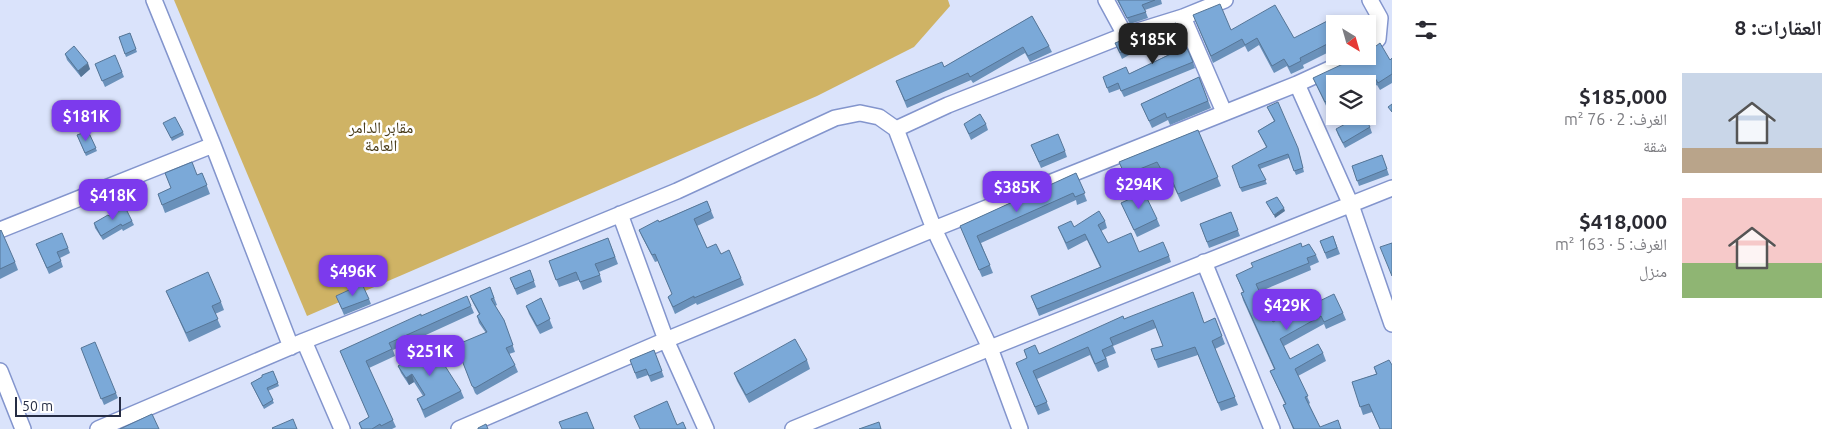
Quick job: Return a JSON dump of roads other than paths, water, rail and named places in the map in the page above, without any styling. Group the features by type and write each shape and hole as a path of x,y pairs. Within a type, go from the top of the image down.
{"street":[{"path":"154,0 298,344 342,429"},
{"path":"1106,0 1125,35"},
{"path":"896,129 948,106 1125,35 1183,18 1225,0"},
{"path":"1370,0 1386,17 1376,41"},
{"path":"1183,18 1224,112"},
{"path":"460,429 666,340 934,229 1297,84 1338,65"},
{"path":"1297,84 1351,205 1391,319"},
{"path":"98,429 298,344 531,252 677,191 835,118 860,113 879,117 896,129 934,229 990,348 1020,429"},
{"path":"0,230 214,145"},
{"path":"793,429 990,348 1392,188"},
{"path":"620,214 666,340 706,429"},
{"path":"1204,262 1272,429"},
{"path":"0,370 23,429"}],"park label":[{"name":"مقابر الدامر العامة","path":"381,136"}]}
